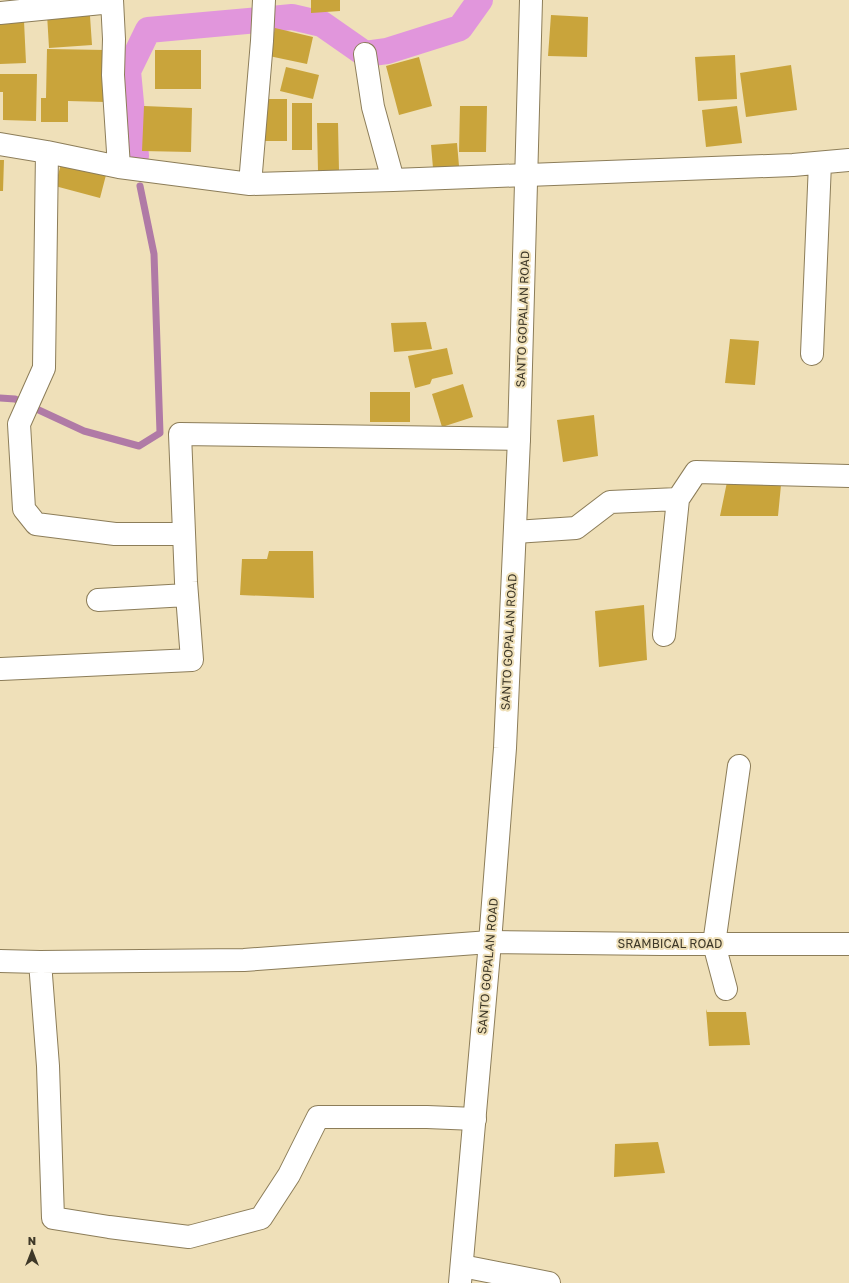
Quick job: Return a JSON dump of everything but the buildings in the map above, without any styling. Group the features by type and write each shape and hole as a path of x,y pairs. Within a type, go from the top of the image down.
{"street":[{"name":"SANTO GOPALAN ROAD","path":"461,1274 490,942 505,748 519,439 531,0"},
{"path":"0,13 112,1 114,39 113,75 120,167"},
{"path":"250,184 264,1"},
{"path":"365,54 373,107 393,180"},
{"path":"0,144 120,167 250,184 527,176 820,163 849,160"},
{"path":"47,152 44,368 19,424 24,509 36,524 115,534 184,534"},
{"path":"812,354 820,163"},
{"path":"2,669 192,660 187,595 180,434 519,439"},
{"path":"664,635 678,499 696,472 849,476"},
{"path":"515,532 576,528 610,502 678,499"},
{"path":"98,600 187,595"},
{"path":"726,989 714,944 739,766"},
{"name":"SRAMBICAL ROAD","path":"0,961 244,960 490,942 849,944"},
{"path":"40,962 48,1066 53,1218 189,1237 261,1218 290,1175 318,1117 427,1117 475,1119"},
{"path":"461,1274 549,1283"}],"waterway":[{"path":"136,156 128,71 148,30 292,17 322,24 365,54 387,51 460,28 480,0"},
{"path":"0,398 15,399 84,431 139,446 160,433 154,254 140,186"}]}
